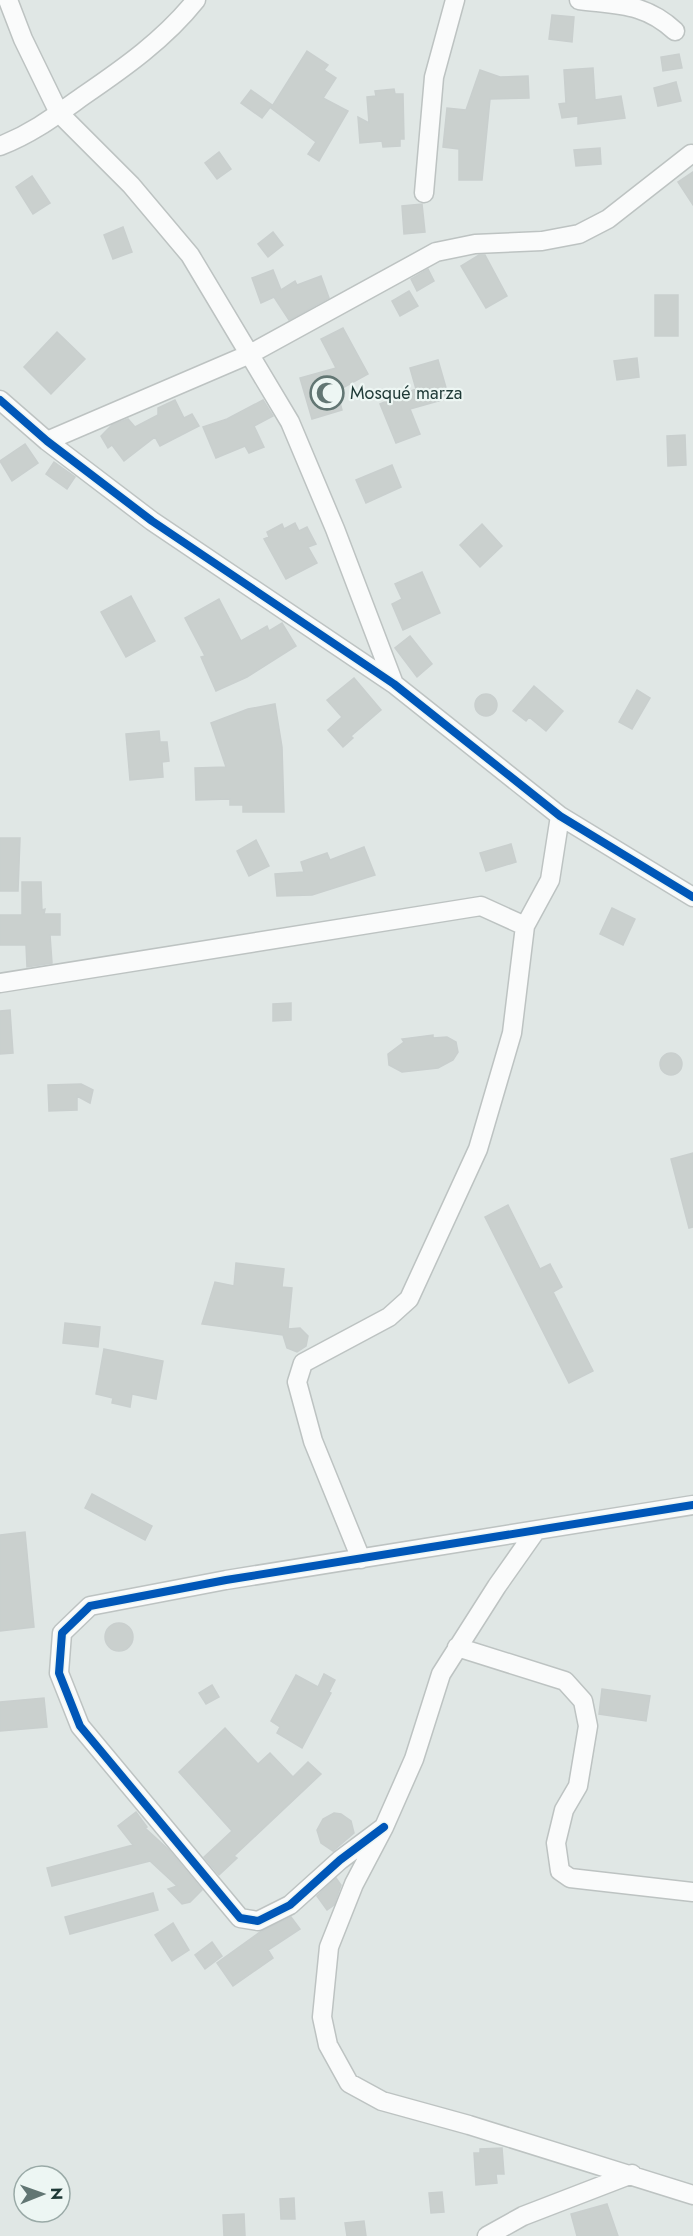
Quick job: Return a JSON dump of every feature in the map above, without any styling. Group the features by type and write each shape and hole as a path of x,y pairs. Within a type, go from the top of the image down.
{"street":[{"path":"8,0 23,39 59,113 131,185 190,255 290,422 335,529 394,684"},
{"path":"0,146 30,134 132,62 182,17 196,0"},
{"path":"424,193 435,77 455,0"},
{"path":"579,0 624,4 658,16 675,31"},
{"path":"47,441 250,354 436,252 475,244 542,241 579,234 608,219 691,154"},
{"path":"0,400 47,441 152,520 394,684 561,816 693,897"},
{"path":"361,1559 313,1441 297,1382 303,1363 389,1317 409,1299 477,1149 512,1033 525,926 550,880 561,816"},
{"path":"0,983 481,906 525,926"},
{"path":"384,1827 340,1860 290,1905 258,1921 240,1918 80,1726 59,1673 62,1632 90,1606 226,1580 693,1505"},
{"path":"536,1532 441,1674 414,1759 384,1827 354,1884 329,1947 322,2017 328,2045 348,2083 382,2101 632,2174 693,2195"},
{"path":"457,1647 565,1681 583,1701 588,1726 578,1786 564,1810 556,1843 560,1871 570,1878 693,1893"},
{"path":"486,2236 523,2216 632,2174"}],"building":[{"path":"552,15 574,17 572,42 549,39"},
{"path":"307,51 328,65 324,70 336,78 323,98 348,111 319,161 308,154 316,142 271,108"},
{"path":"679,54 682,68 663,71 661,57"},
{"path":"593,68 595,100 621,96 625,118 578,124 578,116 562,118 559,104 566,103 564,70"},
{"path":"480,70 500,77 528,76 529,98 490,99 482,180 459,180 459,149 443,147 447,108 466,110"},
{"path":"676,82 681,101 658,106 654,88"},
{"path":"394,89 395,94 403,94 404,139 400,139 400,146 383,147 382,141 360,143 358,117 369,123 367,97 376,96 375,91"},
{"path":"251,90 272,105 262,118 241,103"},
{"path":"600,148 601,164 576,166 574,150"},
{"path":"219,152 231,169 217,179 205,163"},
{"path":"693,172 693,205 678,182"},
{"path":"32,176 50,203 33,214 16,187"},
{"path":"422,204 425,232 404,234 402,206"},
{"path":"123,227 132,252 113,259 104,235"},
{"path":"273,232 283,245 268,257 258,244"},
{"path":"479,255 485,255 507,296 486,308 461,266"},
{"path":"428,269 434,281 417,291 411,279"},
{"path":"273,270 281,290 295,281 297,285 321,276 329,298 289,320 274,297 261,303 252,278"},
{"path":"409,291 418,306 400,316 392,301"},
{"path":"655,295 678,295 678,336 655,336"},
{"path":"343,328 368,374 337,391 342,410 312,419 300,378 336,368 321,339"},
{"path":"57,332 85,359 51,394 24,367"},
{"path":"637,358 639,377 617,380 614,361"},
{"path":"438,360 449,398 410,409 420,434 396,443 380,404 416,389 410,368"},
{"path":"175,400 184,418 192,414 199,426 160,446 155,437 124,461 112,445 108,448 101,436 112,425 128,419 135,427 158,415 158,408"},
{"path":"263,400 273,416 254,426 264,447 249,453 245,446 216,458 203,427 227,419"},
{"path":"685,435 686,465 668,466 667,436"},
{"path":"25,444 38,463 12,481 0,461"},
{"path":"54,462 75,477 67,489 46,474"},
{"path":"392,465 401,487 366,503 356,480"},
{"path":"295,523 299,531 307,527 316,544 308,547 317,563 286,579 264,539 269,537 267,532 282,524 284,529"},
{"path":"482,524 502,546 480,567 460,545"},
{"path":"422,572 440,613 403,630 392,604 402,599 395,584"},
{"path":"131,596 155,641 126,657 101,612"},
{"path":"219,599 241,641 267,626 269,631 282,623 296,646 247,677 216,691 201,657 205,656 185,618"},
{"path":"410,636 432,664 417,677 395,648"},
{"path":"354,678 381,710 351,736 353,738 343,747 328,730 342,717 327,700"},
{"path":"534,686 563,711 546,731 529,717 526,721 513,711"},
{"path":"637,690 650,698 632,729 619,722"},
{"path":"486,694 494,697 497,705 494,713 486,716 478,713 475,705 478,697"},
{"path":"275,704 282,747 284,812 243,812 243,805 230,805 230,799 196,800 195,768 226,767 211,723 248,709"},
{"path":"159,731 160,742 167,742 169,761 162,762 163,777 130,780 126,734"},
{"path":"0,838 20,838 18,891 0,891"},
{"path":"256,840 269,866 249,876 237,851"},
{"path":"511,844 516,862 486,871 480,853"},
{"path":"364,847 375,875 312,895 277,896 275,874 304,872 301,862 327,853 330,860"},
{"path":"22,882 41,882 44,914 60,914 60,935 50,935 52,963 27,967 26,945 0,945 0,915 22,915"},
{"path":"612,908 635,919 623,945 600,934"},
{"path":"291,1003 291,1020 273,1021 273,1004"},
{"path":"10,1010 13,1053 0,1054 0,1011"},
{"path":"433,1035 433,1038 447,1037 456,1042 458,1052 453,1060 438,1068 402,1072 389,1065 388,1054 404,1042 402,1039"},
{"path":"671,1053 679,1056 682,1064 679,1072 671,1075 663,1072 660,1064 663,1056"},
{"path":"81,1084 93,1090 90,1103 77,1096 77,1110 49,1111 48,1085"},
{"path":"693,1153 693,1227 689,1228 671,1159"},
{"path":"508,1205 540,1269 550,1264 562,1287 553,1292 593,1371 569,1383 485,1217"},
{"path":"236,1263 284,1269 282,1287 292,1288 288,1329 300,1328 308,1336 306,1346 297,1352 287,1348 283,1335 202,1324 215,1282 234,1286"},
{"path":"65,1323 100,1327 98,1347 63,1343"},
{"path":"104,1349 163,1361 156,1399 132,1394 130,1407 112,1403 113,1398 96,1394"},
{"path":"92,1494 152,1526 145,1540 85,1508"},
{"path":"25,1532 34,1627 0,1631 0,1535"},
{"path":"119,1623 129,1627 133,1637 129,1647 119,1651 109,1647 105,1637 109,1627"},
{"path":"324,1674 335,1680 329,1692 331,1693 302,1748 277,1733 280,1727 271,1721 296,1675 318,1687"},
{"path":"212,1685 219,1697 206,1704 199,1693"},
{"path":"602,1689 650,1696 646,1721 599,1714"},
{"path":"44,1698 47,1727 0,1731 0,1702"},
{"path":"225,1728 258,1764 270,1753 293,1777 308,1762 321,1774 234,1856 237,1858 219,1875 204,1857 232,1831 179,1772"},
{"path":"136,1812 147,1827 145,1828 168,1849 202,1890 190,1902 182,1904 168,1889 177,1886 150,1861 52,1886 47,1868 133,1845 118,1826"},
{"path":"334,1813 341,1814 351,1821 354,1833 333,1851 321,1843 317,1830 323,1819"},
{"path":"336,1878 341,1885 334,1905 327,1910 317,1896"},
{"path":"153,1893 158,1910 70,1934 65,1917"},
{"path":"291,1917 300,1929 268,1950 273,1958 233,1986 217,1963 260,1932"},
{"path":"173,1923 189,1950 172,1961 155,1935"},
{"path":"212,1942 222,1956 205,1969 195,1955"},
{"path":"502,2148 504,2174 496,2174 497,2183 476,2185 474,2153 480,2153 480,2149"},
{"path":"442,2192 444,2212 431,2213 429,2193"},
{"path":"294,2198 295,2219 281,2219 280,2199"},
{"path":"607,2204 618,2236 577,2236 571,2214"},
{"path":"244,2214 245,2236 224,2236 223,2215"},
{"path":"364,2221 366,2236 347,2236 345,2223"}],"cycle path":[{"path":"0,400 47,441 152,521 394,684 560,816 693,897"},
{"path":"384,1827 340,1860 290,1905 258,1921 240,1918 80,1726 59,1673 62,1633 90,1606 226,1580 693,1505"}],"place":[{"name":"Mosqué marza","path":"327,393"}]}
